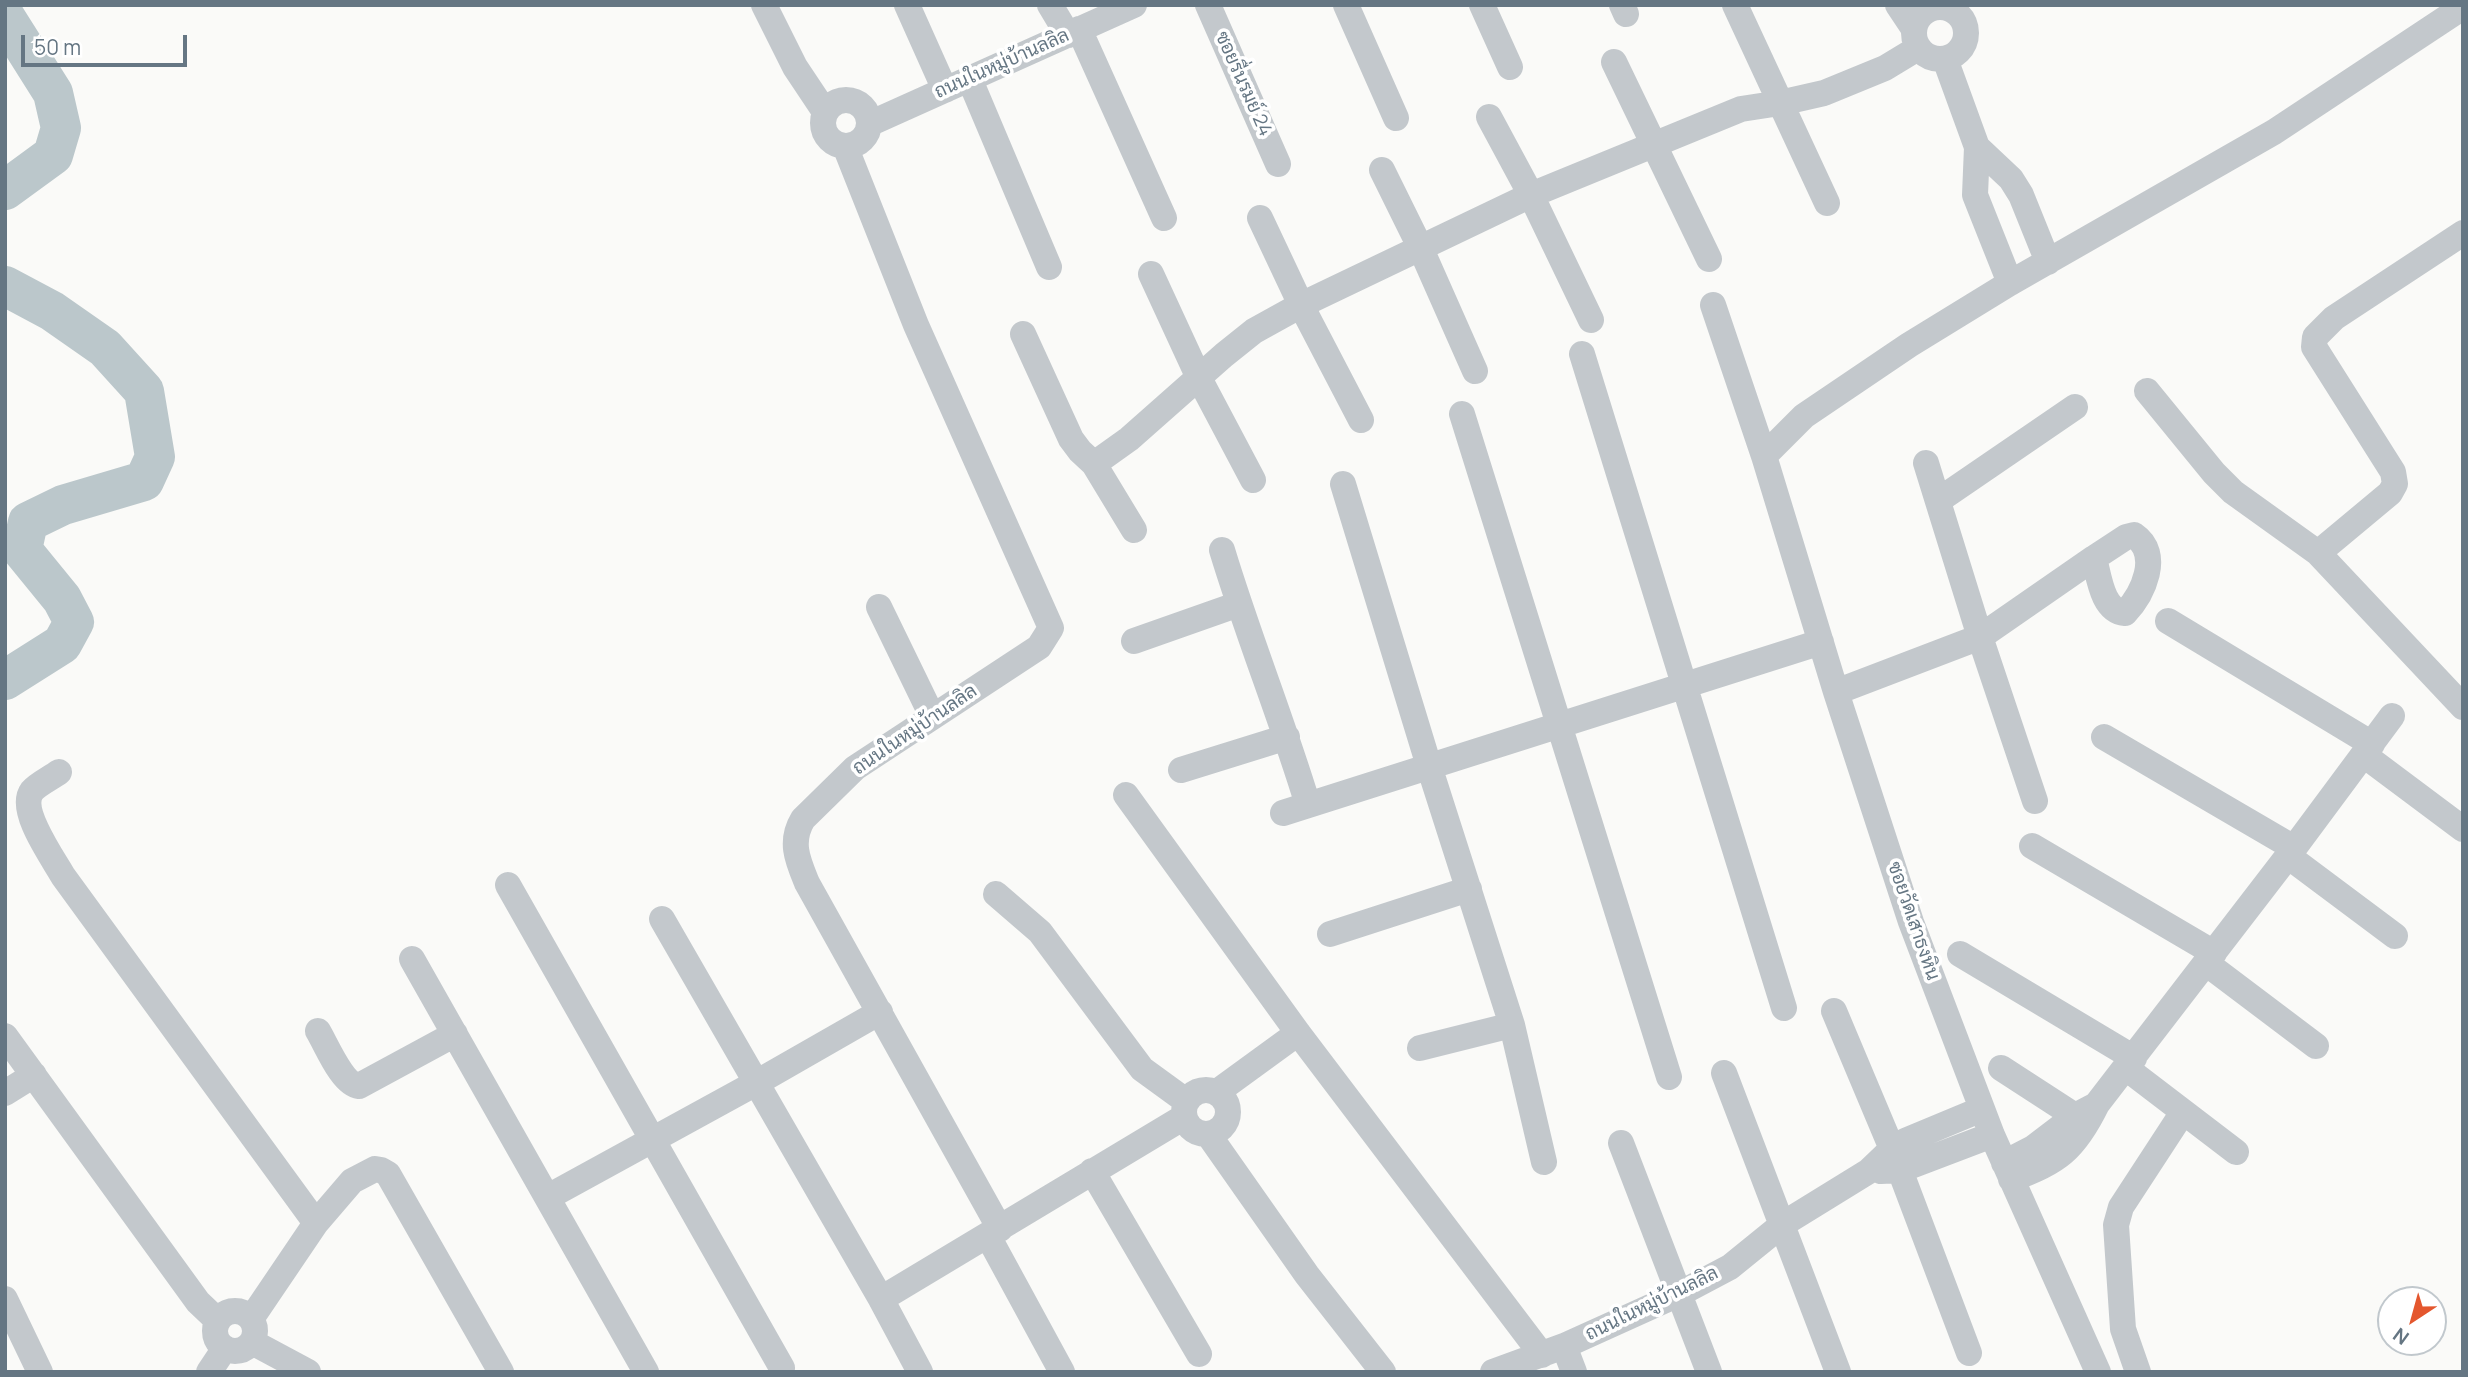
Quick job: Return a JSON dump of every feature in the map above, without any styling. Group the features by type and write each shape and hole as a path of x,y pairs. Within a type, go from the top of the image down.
{"street":[{"path":"764,5 795,67 825,113"},
{"path":"907,5 945,90"},
{"path":"1050,5 1073,32 1164,218"},
{"name":"ถนนในหมู่บ้านลลิล","path":"869,124 1134,5"},
{"name":"ซอยรื่นรมย์ 24","path":"1208,5 1278,164"},
{"path":"1346,5 1396,118"},
{"path":"1482,5 1510,67"},
{"path":"1735,5 1827,203"},
{"path":"1094,464 1129,439 1254,331 1301,305 1531,195 1653,144 1741,109 1824,93 1873,73 1916,38 1918,19 1934,8 1955,8 1965,28 1962,48 1945,59 1926,55 1916,38 1898,5"},
{"path":"1764,456 1804,416 1909,345 2010,283 2274,132 2463,7"},
{"path":"1945,59 1977,148 1975,195 2010,283"},
{"path":"1615,62 1709,259"},
{"path":"970,80 1049,267"},
{"path":"847,99 863,107 869,124 862,140 845,146 836,144 824,130 825,113 831,105 847,99"},
{"path":"1489,117 1531,195 1591,320"},
{"name":"ถนนในหมู่บ้านลลิล","path":"845,146 916,325 1051,628 1040,647 855,768 803,819 795,841 796,855 807,883 880,1012 994,1233 1062,1372"},
{"path":"1977,148 2011,179 2021,195 2048,262"},
{"path":"1382,170 1421,249 1475,371"},
{"path":"1260,219 1301,305 1361,419"},
{"path":"2318,553 2390,493 2395,484 2393,472 2314,347 2315,337 2334,318 2463,233"},
{"path":"1151,274 1199,378 1253,480"},
{"name":"ซอยวัดเสาธงหิน","path":"1713,305 1764,456 1836,692 1911,922 1992,1135 2098,1372"},
{"path":"1023,334 1071,439 1094,464 1134,530"},
{"path":"1582,354 1784,1008"},
{"path":"2147,391 2214,473 2233,492 2318,553 2463,707"},
{"path":"1939,500 2075,407"},
{"path":"1462,414 1669,1077"},
{"path":"1926,463 2035,801"},
{"path":"1343,484 1512,1025 1544,1162"},
{"path":"1222,550 1308,805"},
{"path":"1836,692 1980,637 2094,558"},
{"path":"1134,641 1239,604"},
{"path":"879,607 932,716"},
{"path":"2168,621 2368,749 2463,829"},
{"path":"1283,813 1821,642"},
{"path":"2007,1171 2039,1169 2063,1155 2086,1116 2130,1063 2392,716"},
{"path":"1181,770 1287,737"},
{"path":"2104,737 2291,852 2395,936"},
{"path":"59,772 32,791 28,803 29,815 63,876 316,1223"},
{"path":"1126,795 1298,1033 1553,1350 1574,1372"},
{"path":"2032,846 2210,958 2316,1046"},
{"path":"508,885 782,1368"},
{"path":"1330,934 1469,889"},
{"path":"881,1299 994,1233 1092,1171 1185,1109 1194,1092 1205,1089 1217,1092 1227,1104 1226,1120 1215,1132 1208,1134 1193,1130 1185,1109 1142,1069 1040,932 996,894"},
{"path":"662,919 881,1299 920,1372"},
{"path":"1960,954 2130,1063 2183,1111 2236,1152"},
{"path":"412,959 646,1372"},
{"path":"1834,1011 1896,1160 1969,1353"},
{"path":"548,1198 880,1012"},
{"path":"1420,1048 1512,1025"},
{"path":"318,1031 345,1077 352,1085 359,1086 455,1034"},
{"path":"1217,1092 1298,1033"},
{"path":"5,1036 198,1302 218,1321"},
{"path":"2001,1068 2086,1116"},
{"path":"1724,1073 1838,1372"},
{"path":"5,1093 34,1075"},
{"name":"ถนนในหมู่บ้านลลิล","path":"1896,1160 1925,1132 1982,1109"},
{"path":"2138,1372 2123,1329 2116,1225 2121,1207 2183,1111"},
{"path":"1208,1134 1307,1275 1384,1372"},
{"name":"ถนนในหมู่บ้านลลิล","path":"1493,1372 1553,1350 1679,1294 1730,1267 1783,1224 1869,1171 1896,1160 1992,1135"},
{"path":"1621,1143 1709,1372"},
{"path":"308,1372 252,1330 238,1312 230,1312 218,1321 216,1336 225,1348 240,1350 252,1330 316,1223 352,1181 375,1169 388,1174 501,1372"},
{"path":"1092,1171 1199,1354"},
{"path":"5,1299 40,1372"},
{"path":"209,1372 225,1348"}],"waterway":[{"path":"5,17 53,93 61,128 53,155 5,190"},
{"path":"5,286 52,311 105,348 144,391 155,457 144,481 63,505 28,522 22,550 62,599 74,622 62,644 5,680"}]}
